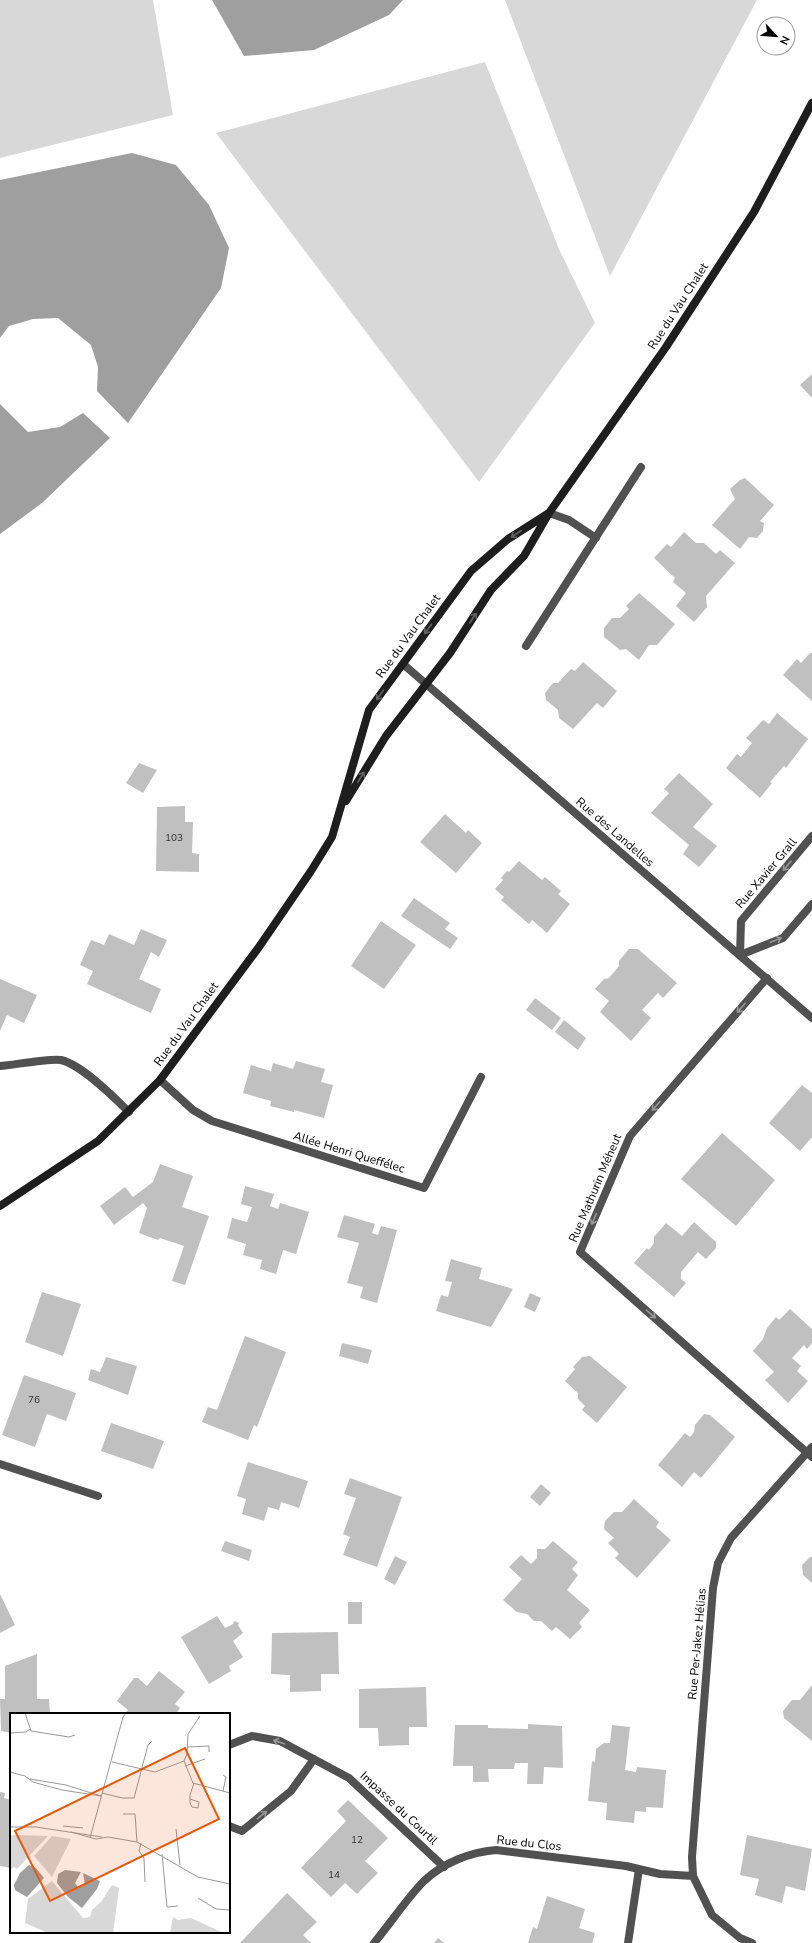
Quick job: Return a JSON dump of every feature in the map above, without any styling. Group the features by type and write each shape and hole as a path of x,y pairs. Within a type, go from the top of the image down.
{"street":[{"name":"Rue du Vau Chalet","path":"340,810 386,736 450,653 491,590 524,556 549,513 648,374 750,218 812,103"},
{"path":"526,646 641,467"},
{"name":"Rue du Vau Chalet","path":"0,1206 98,1141 160,1080 259,947 311,872 332,837 369,710 471,571 508,539 549,513"},
{"path":"549,513 569,520 596,538"},
{"name":"Rue des Landelles","path":"403,664 812,1018"},
{"name":"Rue Xavier Grall","path":"740,955 742,922 812,836"},
{"path":"740,955 783,938 812,904"},
{"name":"Rue Mathurin Méheut","path":"767,978 630,1136 580,1252 810,1452"},
{"path":"0,1066 60,1060 86,1074 129,1112"},
{"name":"Allée Henri Queffélec","path":"160,1080 193,1110 212,1121 424,1188 481,1077"},
{"name":"Rue Per-Jakez Hélias","path":"693,1876 692,1857 713,1588 718,1563 730,1538 810,1452"},
{"path":"0,1464 98,1496"},
{"name":"Impasse du Courtil","path":"230,1745 252,1736 280,1741 349,1778 444,1867"},
{"path":"230,1826 242,1831 291,1791 314,1759"},
{"name":"Rue du Clos","path":"374,1943 424,1881 444,1867 473,1854 496,1850 639,1869 660,1874 693,1876"},
{"path":"628,1943 639,1869"},
{"path":"693,1876 712,1915 740,1938 752,1943"}],"shaded area":[{"path":"0,0 153,0 173,115 0,158"},
{"path":"212,0 403,0 389,15 314,50 244,56"},
{"path":"505,0 757,0 610,276"},
{"path":"485,62 559,249 595,323 479,482 216,133"},
{"path":"132,153 176,165 209,205 229,248 221,288 128,423 97,391 98,367 91,345 58,318 33,319 9,326 0,338 0,180"},
{"path":"0,404 28,432 60,427 83,413 110,438 42,503 0,534"}],"building":[{"path":"812,374 812,398 800,385"},
{"path":"745,478 774,505 760,521 764,523 763,531 757,538 749,537 740,549 712,525 735,499 730,489 740,480"},
{"path":"684,532 696,543 704,543 716,554 720,550 735,563 706,596 707,607 694,622 676,606 686,593 673,582 675,578 654,558 667,544 671,547"},
{"path":"639,593 675,624 657,645 649,645 639,660 626,649 620,650 604,637 604,628 612,618 620,618 629,609 626,606"},
{"path":"810,653 812,653 812,701 783,675 797,659 801,663"},
{"path":"583,662 617,691 603,708 597,703 573,729 559,718 558,710 546,700 545,693 553,683 558,683 571,669 575,671"},
{"path":"777,713 808,739 786,768 784,766 770,782 772,783 760,798 726,768 737,754 741,757 752,743 746,738 763,720 769,724"},
{"path":"139,763 157,770 143,793 126,783"},
{"path":"679,773 713,804 693,827 717,846 699,867 683,854 689,845 651,813 669,793 664,789"},
{"path":"185,806 185,822 193,822 192,853 199,854 199,872 156,871 157,807"},
{"path":"445,814 466,833 468,830 482,843 456,873 420,842"},
{"path":"519,861 542,880 545,877 561,891 558,894 570,904 547,933 532,920 529,924 501,900 504,897 495,889 503,880 501,878 507,871 509,872"},
{"path":"414,898 450,923 445,929 458,938 450,949 401,916"},
{"path":"381,921 416,945 384,989 351,966"},
{"path":"141,929 167,940 159,957 151,952 139,979 161,989 151,1013 87,984 93,971 80,965 91,940 104,945 109,934 134,945"},
{"path":"629,949 638,949 677,983 663,998 658,993 642,1010 651,1018 631,1041 600,1012 609,1001 595,989 604,979 609,978 619,966 619,961"},
{"path":"0,979 37,995 24,1023 7,1015 0,1031"},
{"path":"535,998 561,1018 552,1030 526,1010"},
{"path":"564,1020 586,1038 578,1050 555,1032"},
{"path":"296,1061 325,1069 321,1082 333,1085 324,1118 294,1110 294,1112 270,1106 271,1101 243,1093 251,1065 271,1071 273,1063 293,1069"},
{"path":"802,1085 812,1093 812,1137 800,1151 769,1123"},
{"path":"722,1133 775,1180 736,1226 681,1179"},
{"path":"160,1164 193,1176 182,1207 209,1216 185,1285 172,1281 184,1246 160,1238 158,1240 139,1233 147,1208 143,1203 114,1225 100,1206 125,1187 133,1197 153,1182"},
{"path":"245,1186 274,1194 270,1206 278,1209 280,1203 309,1212 296,1254 283,1250 276,1274 260,1269 262,1260 243,1255 246,1244 227,1238 232,1218 247,1222 252,1207 241,1204"},
{"path":"344,1215 375,1224 372,1233 378,1235 381,1226 397,1230 377,1303 360,1298 363,1287 347,1283 359,1243 337,1237"},
{"path":"694,1222 716,1242 716,1248 706,1259 698,1252 681,1272 681,1279 686,1283 674,1297 634,1263 647,1248 649,1250 654,1243 654,1237 666,1223 682,1236"},
{"path":"451,1259 482,1268 479,1279 513,1289 491,1327 436,1311 441,1295 448,1297 452,1282 445,1281"},
{"path":"42,1292 81,1304 63,1356 25,1342"},
{"path":"530,1293 541,1298 535,1312 524,1307"},
{"path":"790,1309 812,1329 812,1343 807,1349 804,1345 792,1358 801,1366 797,1371 808,1381 788,1403 765,1380 774,1372 753,1351 763,1339 767,1328 776,1317 779,1320"},
{"path":"245,1336 286,1352 257,1427 254,1425 248,1440 202,1422 208,1407 217,1410"},
{"path":"342,1343 372,1350 368,1364 339,1356"},
{"path":"590,1356 627,1387 597,1423 582,1410 585,1406 578,1399 578,1393 565,1381 575,1369 573,1367 582,1357"},
{"path":"106,1357 137,1366 128,1395 88,1380 91,1369 100,1372"},
{"path":"24,1375 76,1393 66,1421 47,1414 35,1447 2,1435"},
{"path":"704,1414 710,1415 735,1437 701,1478 694,1472 682,1487 658,1465 685,1433 690,1437 694,1432 695,1425"},
{"path":"111,1423 164,1441 153,1469 101,1451"},
{"path":"248,1462 308,1481 299,1508 281,1502 279,1510 268,1507 264,1521 242,1514 246,1499 237,1496"},
{"path":"350,1478 402,1497 377,1567 343,1555 350,1537 343,1534 356,1498 344,1494"},
{"path":"541,1484 551,1493 540,1506 530,1497"},
{"path":"634,1499 659,1522 656,1527 671,1540 637,1578 615,1558 619,1554 608,1543 614,1538 604,1529 605,1521 614,1512 622,1512"},
{"path":"225,1541 252,1550 249,1561 221,1551"},
{"path":"553,1541 578,1562 572,1569 578,1575 567,1590 590,1610 579,1623 582,1627 570,1639 556,1627 552,1631 541,1621 534,1621 527,1614 517,1612 503,1600 522,1579 509,1567 521,1555 531,1564 537,1558 537,1549 545,1549"},
{"path":"395,1556 407,1562 395,1585 384,1579"},
{"path":"810,1557 812,1557 812,1583 803,1575 802,1565"},
{"path":"0,1594 15,1625 0,1633"},
{"path":"348,1602 362,1602 362,1624 348,1624"},
{"path":"217,1616 225,1628 233,1624 234,1621 239,1623 238,1625 243,1633 233,1641 243,1657 229,1666 231,1671 209,1684 181,1637"},
{"path":"338,1632 339,1674 321,1674 321,1691 290,1692 290,1675 271,1674 272,1633"},
{"path":"37,1654 37,1699 49,1699 50,1713 10,1713 10,1733 1,1731 0,1699 5,1699 5,1666"},
{"path":"159,1671 185,1692 175,1704 180,1708 177,1713 125,1713 128,1710 117,1701 134,1678 138,1678 147,1686"},
{"path":"812,1685 812,1741 784,1718 783,1711 792,1700 800,1700"},
{"path":"426,1687 427,1727 409,1727 409,1745 379,1746 378,1728 359,1728 359,1689"},
{"path":"528,1724 562,1726 563,1768 544,1767 543,1784 527,1784 528,1763 515,1763 514,1769 488,1769 489,1782 473,1782 473,1766 453,1766 455,1725 488,1725 488,1728 528,1729"},
{"path":"612,1725 630,1727 625,1770 636,1772 637,1767 666,1770 663,1808 646,1807 646,1812 635,1811 634,1823 606,1820 607,1803 588,1801 592,1761 595,1762 596,1749 604,1743 610,1743"},
{"path":"0,1792 5,1793 4,1798 10,1800 10,1868 0,1866"},
{"path":"348,1800 388,1838 365,1861 378,1873 357,1894 345,1883 331,1897 301,1868 346,1821 337,1811"},
{"path":"747,1835 812,1849 805,1891 786,1886 782,1903 755,1895 759,1879 740,1875"},
{"path":"287,1893 317,1922 303,1935 311,1943 240,1943"},
{"path":"547,1896 585,1909 579,1928 595,1933 592,1943 528,1943 533,1927 537,1929"},
{"path":"438,1938 444,1943 434,1943"}]}
